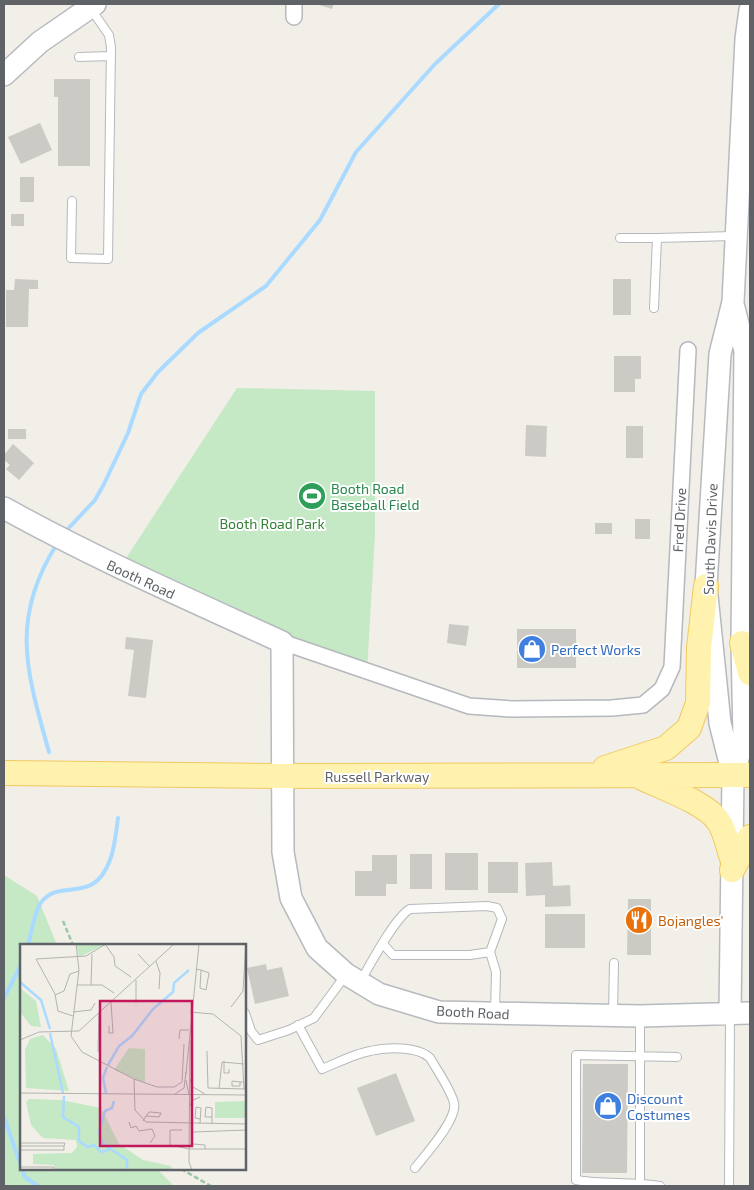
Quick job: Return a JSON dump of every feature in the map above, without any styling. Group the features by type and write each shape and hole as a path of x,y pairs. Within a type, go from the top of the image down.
{"main road":[{"path":"580,775 666,748 689,728 698,704 699,648 706,586"},
{"path":"742,643 750,673"},
{"name":"Russell Parkway","path":"4,773 283,776 742,775"},
{"path":"636,775 699,806 714,816 722,829 732,864"},
{"path":"732,864 750,837"}],"street":[{"path":"4,75 40,42 92,6"},
{"name":"South Davis Drive","path":"742,775 720,724 706,586 720,354 733,302 747,89 750,10"},
{"name":"South Davis Drive","path":"733,302 745,351 742,643 744,738 742,775 732,864 740,1013"},
{"name":"Fred Drive","path":"662,689 672,667 688,350"},
{"name":"Booth Road","path":"4,508 60,540 146,582 282,642 469,706 512,709 612,708 643,705 662,689"},
{"name":"Booth Road","path":"282,642 283,852 291,898 317,948 353,979 379,994 439,1012 640,1016 740,1013"}],"lane":[{"path":"72,201 71,258 108,259 111,56 109,35 92,6"},
{"path":"79,57 111,56"},
{"path":"620,238 736,236"},
{"path":"654,308 656,238"},
{"path":"246,1016 251,1031 258,1040 298,1026 314,1018 353,979 383,944 403,913 410,909 487,906 496,908 502,919 490,952 496,972 495,1014"},
{"path":"383,944 393,955 470,955 490,952"},
{"path":"613,1015 614,963"},
{"path":"729,1186 740,1013"},
{"path":"640,1016 640,1183"},
{"path":"298,1026 322,1069 370,1051 396,1049 425,1053 430,1058 454,1103 454,1112 450,1122 415,1168"},
{"path":"660,1186 640,1183 592,1183 576,1180 576,1055 677,1057"}],"path":[{"path":"63,921 73,944"},
{"path":"184,1170 211,1186"}],"green space":[{"name":"Booth Road Park","path":"237,388 375,391 375,535 367,671 119,569"},
{"path":"4,875 37,896 57,944 20,944 20,1170 158,1170 174,1186 4,1186"}],"building":[{"path":"316,4 334,4 332,9"},
{"path":"54,79 90,79 90,166 58,166 58,97 54,97"},
{"path":"40,123 52,150 21,164 8,137"},
{"path":"20,177 34,177 34,202 20,202"},
{"path":"11,214 24,214 24,226 11,226"},
{"path":"15,279 38,280 38,289 29,289 28,327 6,327 6,290 14,290"},
{"path":"613,279 631,279 631,315 613,315"},
{"path":"614,356 641,356 641,379 635,379 635,392 614,392"},
{"path":"526,425 547,426 546,457 525,456"},
{"path":"626,426 643,426 643,458 626,458"},
{"path":"8,429 26,429 26,439 8,439"},
{"path":"13,444 34,463 19,480 6,469 10,465 4,460 4,455"},
{"path":"635,519 650,519 650,539 635,539"},
{"path":"595,523 612,523 612,534 595,534"},
{"path":"449,624 469,626 466,646 447,643"},
{"path":"517,629 576,629 576,668 517,668"},
{"path":"126,637 153,640 146,698 128,696 134,650 125,649"},
{"path":"445,853 478,853 478,890 445,890"},
{"path":"410,854 432,854 432,889 410,889"},
{"path":"372,855 397,855 397,884 386,884 386,896 355,896 355,871 372,871"},
{"path":"488,862 518,862 518,893 488,893"},
{"path":"552,862 553,886 570,885 571,906 545,907 545,895 526,896 525,863"},
{"path":"628,899 651,899 651,955 627,955"},
{"path":"545,914 585,914 585,948 545,948"},
{"path":"266,964 267,970 282,967 289,996 255,1004 247,968"},
{"path":"583,1064 628,1064 627,1173 582,1173"},
{"path":"396,1073 415,1121 376,1136 357,1088"}],"waterway":[{"path":"65,532 95,500 128,433 141,394 158,372 198,333 266,286 320,220 356,152 435,64 499,4"},
{"path":"49,752 34,697 27,646 32,597 42,571 57,544"},
{"path":"28,944 38,908 48,896 57,892 85,887 95,883 103,874 113,850 118,818"},
{"path":"4,998 20,967"},
{"path":"4,1117 20,1163"},
{"path":"22,1170 25,1177 38,1186"}],"place":[{"name":"Booth Road Baseball Field","path":"312,496"},
{"name":"Perfect Works","path":"532,649"},
{"name":"Bojangles'","path":"639,920"},
{"name":"Discount Costumes","path":"608,1106"}]}
